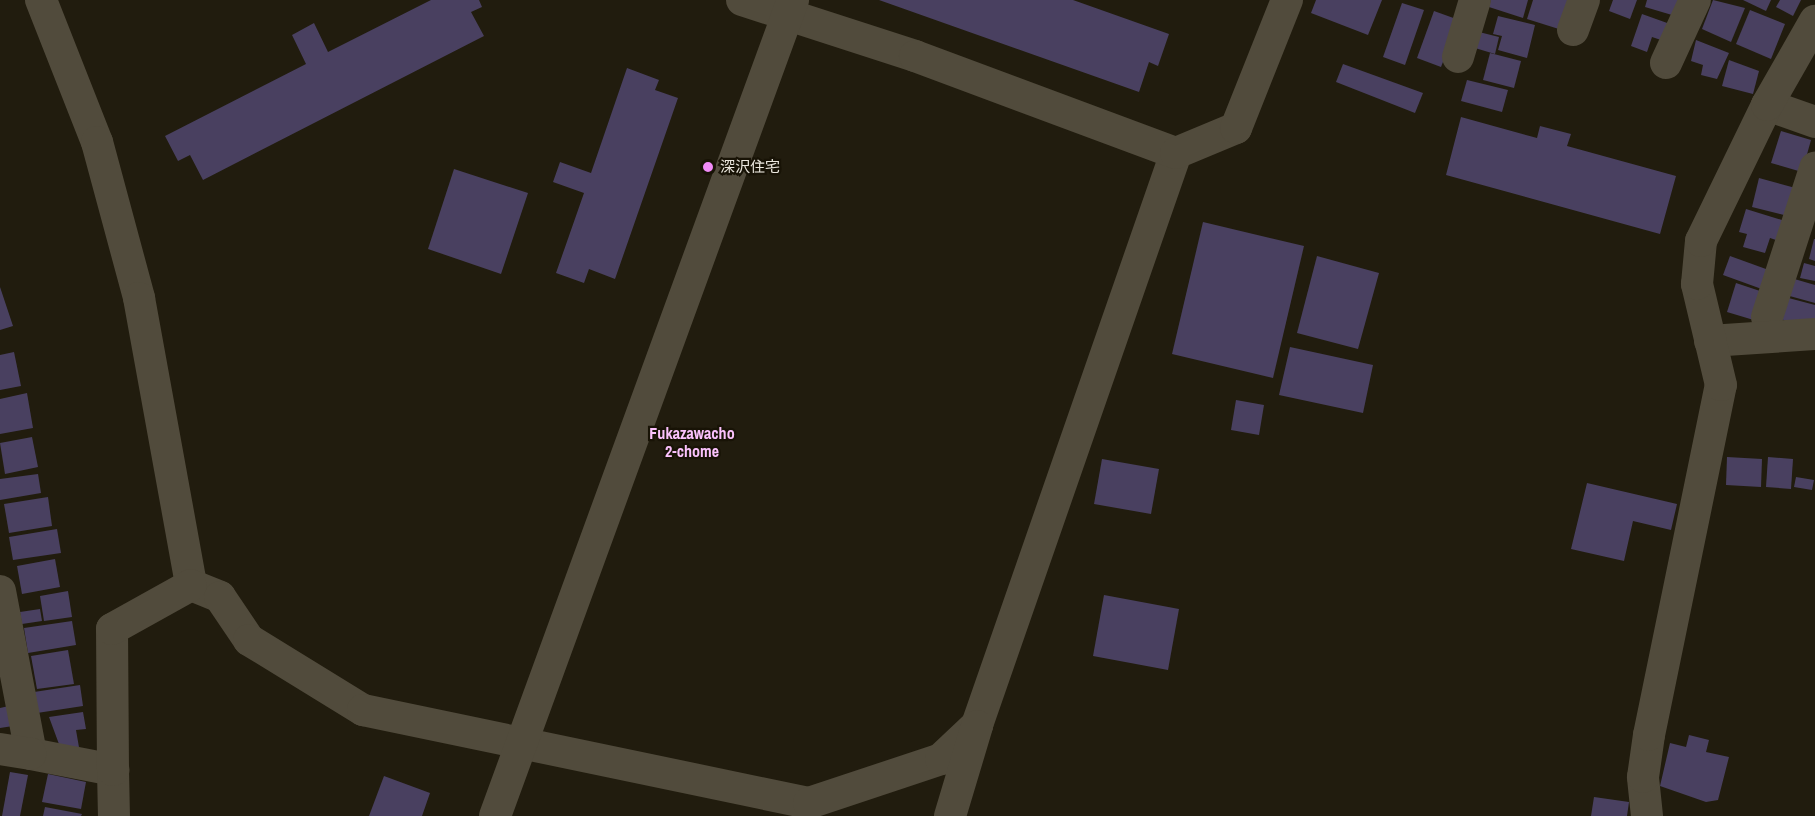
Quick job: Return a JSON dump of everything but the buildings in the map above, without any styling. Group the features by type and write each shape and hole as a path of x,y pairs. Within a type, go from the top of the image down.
{"street":[{"path":"41,0 97,142 139,298 191,585"},
{"path":"742,0 790,8 1176,153 1236,128 1287,0"},
{"path":"1458,57 1475,0"},
{"path":"1573,30 1584,0"},
{"path":"1666,63 1695,0"},
{"path":"495,816 790,8"},
{"path":"1647,816 1643,777 1649,735 1721,385 1697,284 1701,241 1767,105 1815,21"},
{"path":"1767,105 1815,122"},
{"path":"950,816 977,725 1176,153"},
{"path":"1767,317 1815,168"},
{"path":"1710,341 1815,334"},
{"path":"191,585 220,597 249,640 363,710 522,746 809,803 941,759 977,725"},
{"path":"114,816 112,629 191,585"},
{"path":"0,591 32,754"},
{"path":"0,749 113,770"}],"place":[{"name":"深沢住宅","path":"708,167"}],"district":[{"name":"Fukazawacho 2-chome","path":"692,442"}]}
